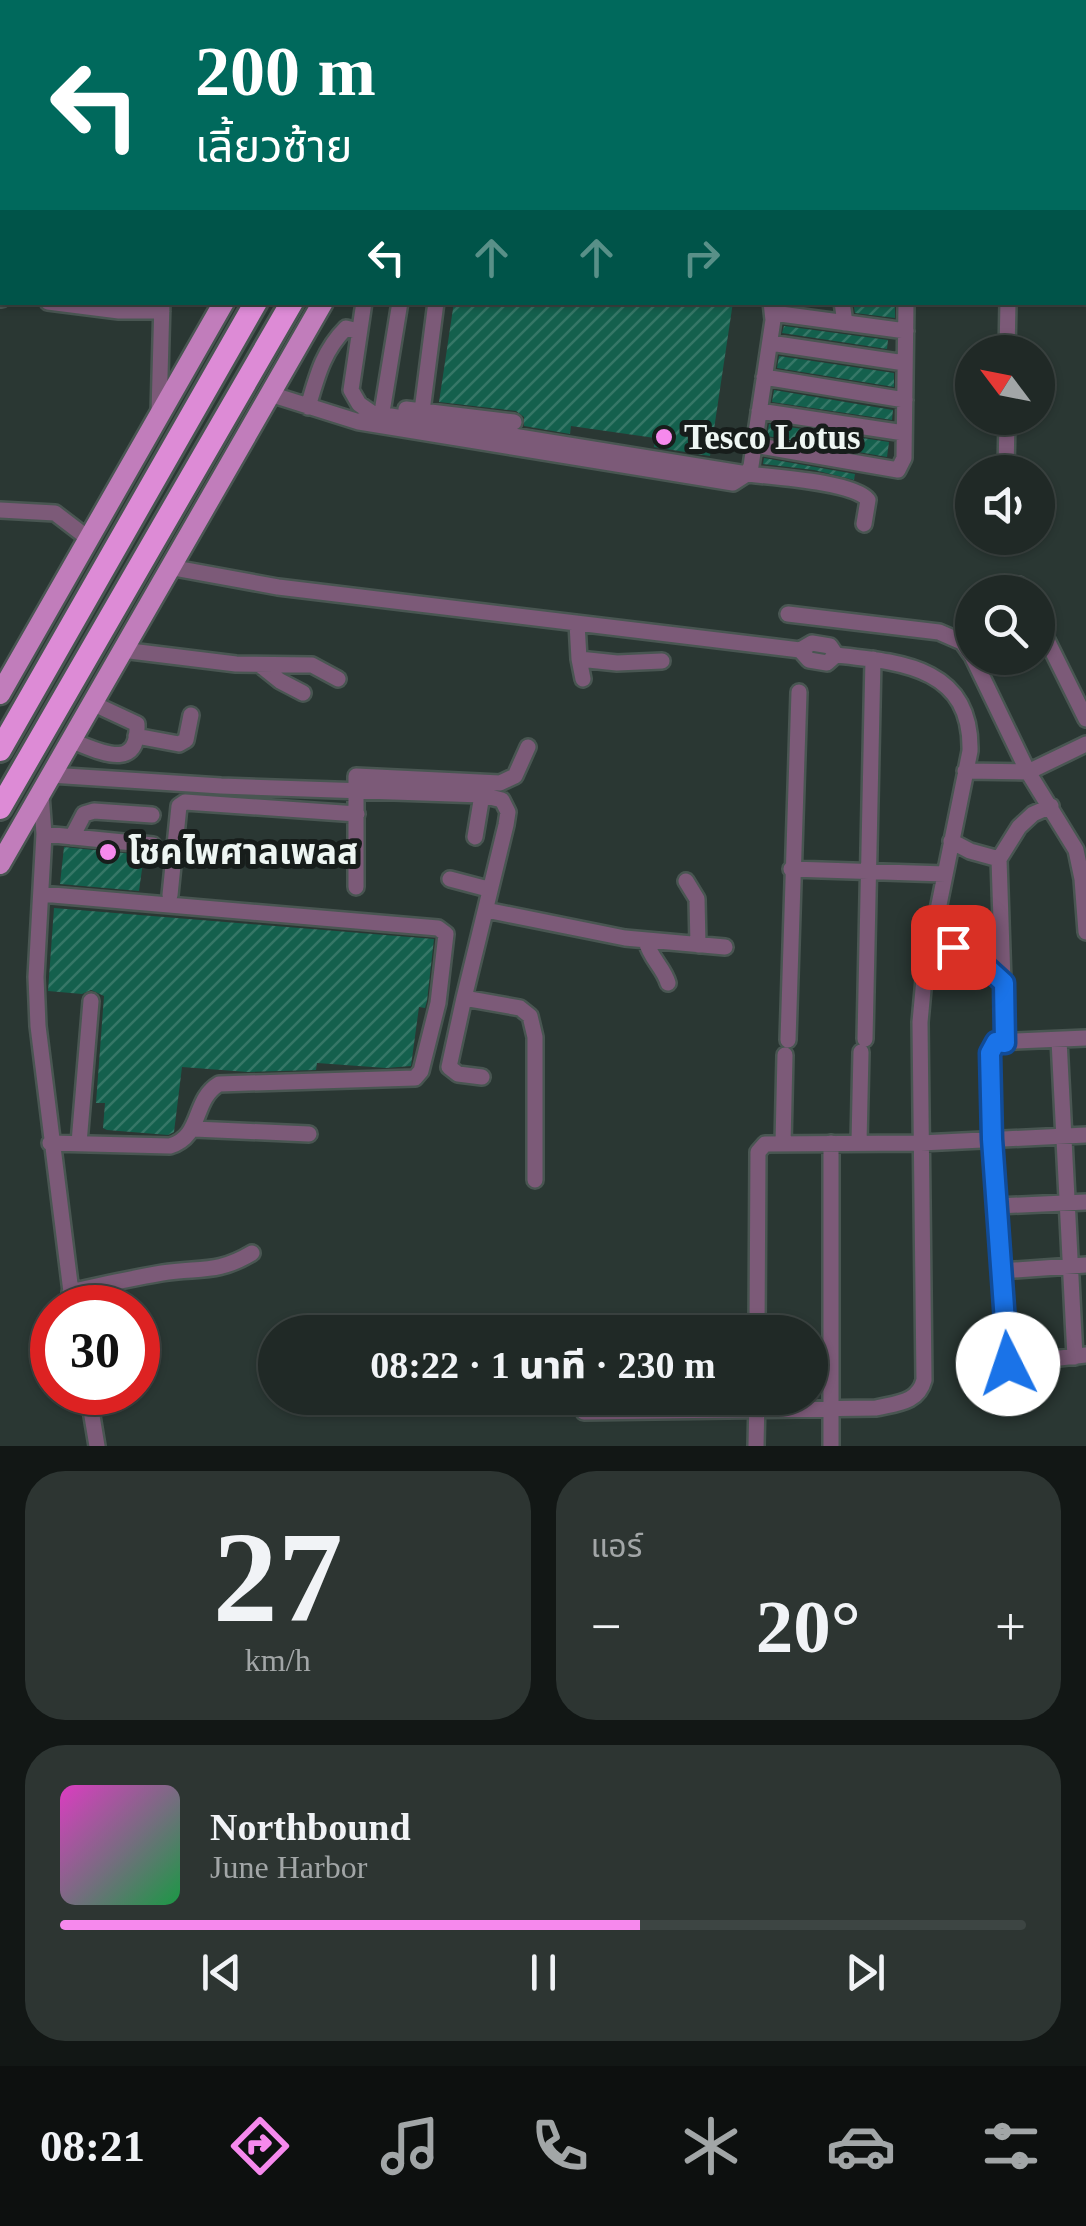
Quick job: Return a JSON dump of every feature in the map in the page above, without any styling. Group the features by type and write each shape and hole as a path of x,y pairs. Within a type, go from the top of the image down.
{"highway":[{"path":"0,750 254,305"},
{"path":"0,808 290,305"}],"main road":[{"path":"0,694 222,305"},
{"path":"0,864 320,305"}],"street":[{"path":"72,305 119,311 162,307 159,417"},
{"path":"363,305 351,390 353,398 371,414 422,411 514,422"},
{"path":"371,414 399,305"},
{"path":"422,411 436,305"},
{"path":"843,305 846,323"},
{"path":"754,445 898,470 904,458 906,305"},
{"path":"1007,335 1008,305"},
{"path":"747,474 770,343 772,308 906,331"},
{"path":"308,407 318,370 333,341 346,328 358,330"},
{"path":"770,343 905,363"},
{"path":"764,377 905,400"},
{"path":"270,394 308,407 808,480 857,491 868,500 864,524"},
{"path":"759,411 904,433"},
{"path":"0,510 55,513 89,539"},
{"path":"169,567 278,587 800,650 809,660 828,663 836,655 895,662 930,674 956,698 967,714 970,729 920,1022 924,1380 914,1398 876,1408 828,1409"},
{"path":"788,614 940,632 955,639"},
{"path":"576,622 575,643 583,679"},
{"path":"122,650 166,658 260,665 312,664 338,679"},
{"path":"1055,656 1086,719"},
{"path":"579,658 617,664 662,661"},
{"path":"859,1142 874,659"},
{"path":"260,665 280,682 304,693"},
{"path":"982,675 1028,772 1076,850 1086,932"},
{"path":"783,1144 799,692"},
{"path":"70,740 114,757 125,754 136,736 134,721 92,703"},
{"path":"136,736 179,744 186,740 190,715"},
{"path":"965,771 1028,772 1086,744"},
{"path":"356,887 356,776 508,781 520,769 528,747"},
{"path":"70,1285 38,1026 36,977 46,784 482,795 502,800 508,812 449,1067 458,1074 482,1077"},
{"path":"220,805 221,786"},
{"path":"475,837 482,795"},
{"path":"170,894 179,806 185,802 358,814"},
{"path":"1005,1043 999,859 1019,828 1033,814 1051,806"},
{"path":"72,837 84,814 94,810 152,815"},
{"path":"44,834 153,846"},
{"path":"951,842 999,859"},
{"path":"791,868 944,874"},
{"path":"450,879 488,889"},
{"path":"686,880 697,899 698,945"},
{"path":"40,894 419,926 446,932 438,1003 421,1071 415,1078 218,1084 208,1090 194,1129 181,1143 50,1143"},
{"path":"486,910 646,941 725,947"},
{"path":"646,941 653,962 668,983"},
{"path":"932,942 970,955 1004,983"},
{"path":"464,998 520,1008 530,1016 535,1037 535,1180"},
{"path":"80,1143 91,1001"},
{"path":"1010,1387 992,1139 990,1053 996,1042 1086,1038"},
{"path":"1008,1364 1080,1356 1078,1266 1067,1202 1058,1040"},
{"path":"194,1129 309,1134"},
{"path":"757,1315 758,1152 764,1144 921,1143 1086,1135"},
{"path":"831,1143 831,1446"},
{"path":"997,1206 1086,1202"},
{"path":"126,1285 180,1270 227,1267 252,1253"},
{"path":"1000,1271 1078,1266"},
{"path":"91,1415 95,1446"},
{"path":"756,1415 756,1446"}],"building":[{"path":"454,305 733,305 710,456 654,447 655,438 571,426 570,434 524,426 524,417 516,411 439,402"},
{"path":"854,305 895,305 895,318 855,313"},
{"path":"784,326 888,340 887,349 782,333"},
{"path":"779,356 894,373 894,387 777,368"},
{"path":"774,390 893,410 892,420 772,402"},
{"path":"769,424 889,442 887,457 767,436"},
{"path":"764,458 855,474 854,480 763,464"},
{"path":"64,847 144,855 139,891 60,884"},
{"path":"54,908 434,939 427,1001 425,1008 419,1007 411,1066 317,1063 316,1070 248,1072 182,1067 174,1132 168,1135 107,1130 103,1128 105,1103 96,1103 104,996 91,990 82,994 48,991"}],"place":[{"name":"Tesco Lotus","path":"664,437"},
{"name":"โชคไพศาลเพลส","path":"108,852"}],"route":[{"path":"953,947 981,962 1004,983 1005,1043 996,1042 990,1053 1008,1364"}]}
